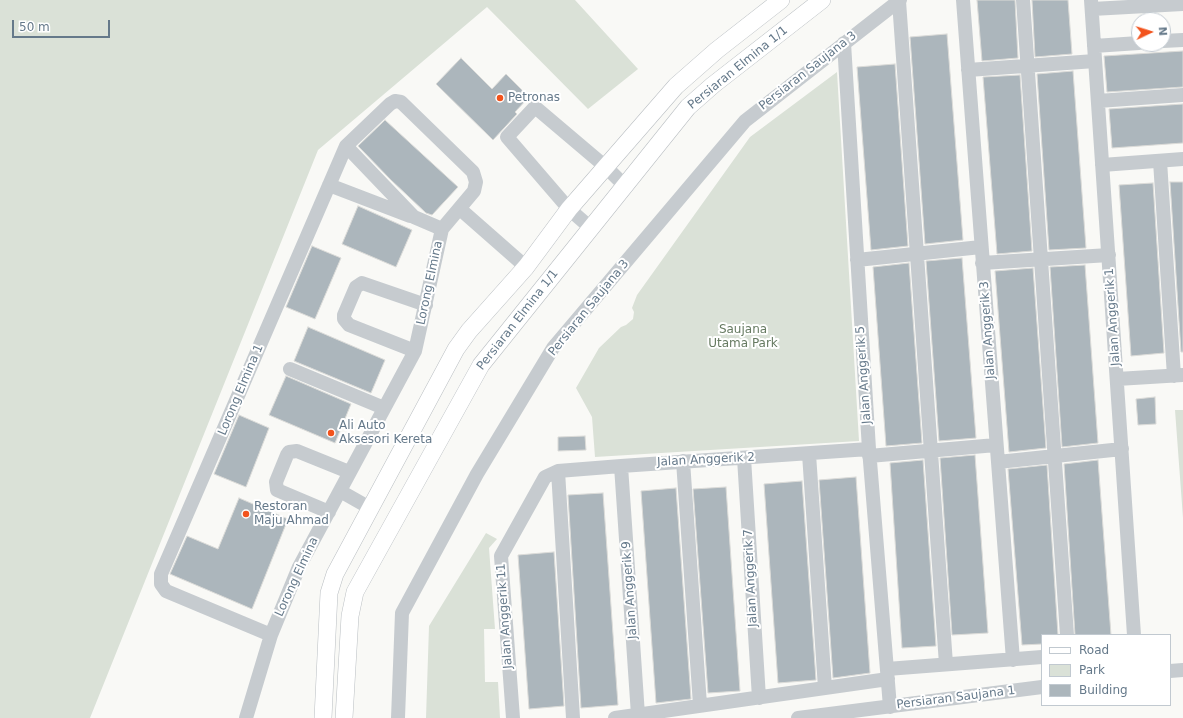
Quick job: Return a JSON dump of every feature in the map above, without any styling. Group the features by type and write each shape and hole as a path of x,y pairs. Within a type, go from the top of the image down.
{"main road":[{"name":"Persiaran Elmina 1/1","path":"323,718 329,593 335,574 456,349 469,331 526,267 570,209 607,168 676,86 717,50 782,0"},
{"name":"Persiaran Elmina 1/1","path":"344,718 346,660 350,616 355,592 481,366 626,187 688,107 713,85 822,0"},
{"path":"346,660 355,718"},
{"path":"314,718 324,689"}],"street":[{"path":"899,0 946,664"},
{"name":"Persiaran Saujana 3","path":"398,718 402,613 477,474 553,348 745,121 899,0"},
{"name":"Jalan Anggerik 3","path":"963,0 1013,660"},
{"path":"1023,0 1067,634"},
{"path":"1091,5 1183,4"},
{"name":"Jalan Anggerik 1","path":"1091,5 1134,634"},
{"path":"1171,41 1183,40"},
{"name":"Jalan Anggerik 5","path":"844,43 869,452 890,706"},
{"path":"1094,46 1131,44"},
{"path":"968,70 1095,61"},
{"path":"1098,100 1183,95"},
{"name":"Lorong Elmina 1","path":"271,635 166,591 161,584 162,574 346,146 390,104 395,101 401,102 472,172 476,182"},
{"path":"592,229 570,209 507,137 535,107 607,168 626,187"},
{"path":"346,146 414,217"},
{"path":"1102,165 1183,159"},
{"path":"1117,379 1179,375 1160,161"},
{"name":"Lorong Elmina","path":"246,718 271,635 299,567 415,351 442,229 474,191 476,182"},
{"path":"329,185 442,229"},
{"path":"460,209 526,267"},
{"path":"857,260 981,247"},
{"path":"982,263 1109,255"},
{"path":"415,351 345,323 344,315 356,287 362,283 426,305"},
{"path":"290,369 384,408"},
{"name":"Jalan Anggerik 2","path":"545,477 558,472 621,466 809,454 931,450 996,445"},
{"path":"998,462 1122,449"},
{"path":"328,512 277,490 276,482 287,455 289,452 297,451 349,472"},
{"path":"809,454 825,688"},
{"name":"Jalan Anggerik 7","path":"744,458 759,698"},
{"path":"683,462 700,705"},
{"name":"Jalan Anggerik 9","path":"621,466 638,715"},
{"path":"558,472 573,718"},
{"name":"Jalan Anggerik 11","path":"513,718 501,556 545,477"},
{"path":"340,491 370,508"},
{"path":"615,718 825,688 888,674 946,664 1041,657"},
{"path":"1171,671 1183,670"},
{"name":"Persiaran Saujana 1","path":"798,718 1041,687"}],"green space":[{"path":"0,0 575,0 638,69 588,109 487,7 318,150 90,718 0,718"},
{"name":"Saujana Utama Park","path":"837,72 859,441 595,457 592,417 576,388 599,348 621,327 633,319 634,312 632,308 637,295 750,137"},
{"path":"1175,410 1183,410 1183,518"},
{"path":"486,533 497,539 489,548 495,629 484,629 485,682 498,682 500,718 426,718 429,626"}],"building":[{"path":"977,0 1015,0 1018,58 982,61"},
{"path":"1032,0 1068,0 1072,54 1035,57"},
{"path":"947,34 963,240 925,244 910,37"},
{"path":"1183,51 1183,87 1107,92 1104,56"},
{"path":"461,58 492,89 506,74 529,97 515,112 517,114 493,140 436,84"},
{"path":"895,64 908,246 871,250 857,67"},
{"path":"1073,71 1086,248 1049,250 1037,74"},
{"path":"1020,75 1032,251 997,254 983,77"},
{"path":"1183,104 1183,143 1112,148 1109,109"},
{"path":"385,120 458,187 432,215 426,213 358,146"},
{"path":"1170,182 1183,182 1183,352 1181,352"},
{"path":"1153,183 1164,353 1131,356 1119,185"},
{"path":"358,206 412,230 396,267 342,244"},
{"path":"312,246 341,258 315,319 286,307"},
{"path":"962,258 976,438 939,441 926,261"},
{"path":"909,263 922,443 886,446 873,267"},
{"path":"1085,265 1098,443 1062,447 1050,267"},
{"path":"1033,268 1046,448 1009,452 995,271"},
{"path":"308,327 385,360 371,393 294,361"},
{"path":"286,376 351,404 335,443 269,415"},
{"path":"1155,397 1156,424 1138,425 1136,399"},
{"path":"239,415 269,428 246,487 214,474"},
{"path":"585,436 586,450 558,451 558,437"},
{"path":"975,455 988,633 952,635 940,458"},
{"path":"923,460 936,646 902,648 890,463"},
{"path":"1098,460 1111,634 1075,634 1064,464"},
{"path":"1047,465 1058,634 1041,634 1041,644 1022,645 1008,469"},
{"path":"856,477 870,673 833,678 819,480"},
{"path":"802,481 816,680 778,683 764,484"},
{"path":"726,487 740,691 708,693 693,489"},
{"path":"676,488 691,699 656,703 641,491"},
{"path":"603,493 618,705 581,708 568,495"},
{"path":"239,498 288,519 252,609 170,574 187,536 218,549"},
{"path":"554,552 564,706 529,709 518,555"}],"place":[{"name":"Petronas","path":"500,98"},
{"name":"Ali Auto Aksesori Kereta","path":"331,433"},
{"name":"Restoran Maju Ahmad","path":"246,514"}]}
